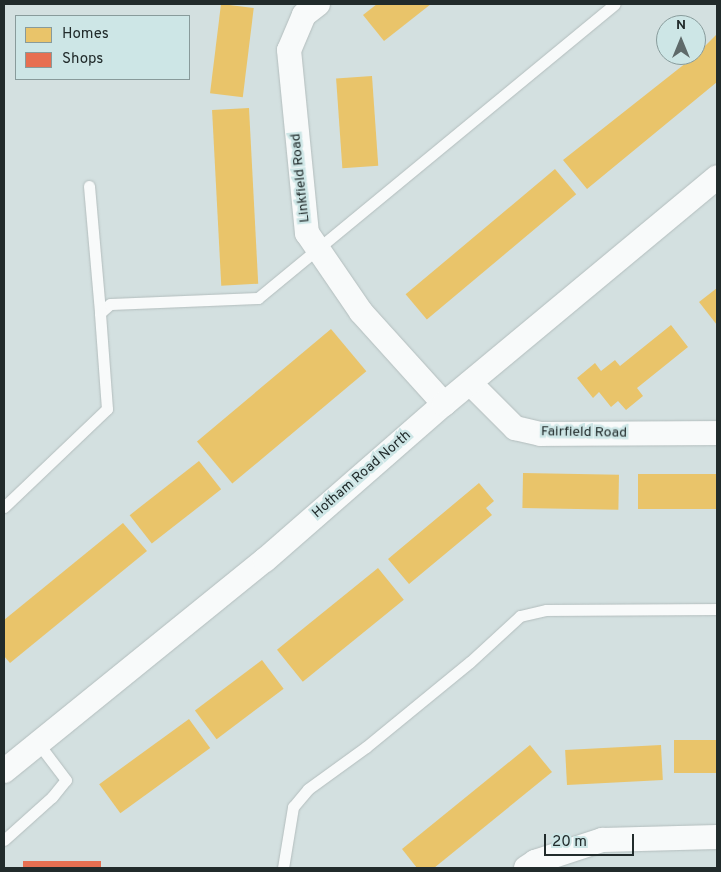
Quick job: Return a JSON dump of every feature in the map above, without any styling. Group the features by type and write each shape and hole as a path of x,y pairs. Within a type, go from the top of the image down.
{"street":[{"name":"Linkfield Road","path":"318,4 304,15 289,50 300,188 307,233 361,312 444,404"},
{"name":"Hotham Road North","path":"4,771 265,560 444,404 717,177"},
{"name":"Fairfield Road","path":"470,383 515,428 541,434 717,433"},
{"path":"526,868 535,862 602,840 717,837"}],"lane":[{"path":"100,313 110,304 258,298 615,4"},
{"path":"4,507 107,409 89,186"},
{"path":"283,868 293,807 308,789 366,747 470,662 520,616 546,610 717,609"},
{"path":"4,840 5,836 52,797 66,780 38,743"}],"building: Homes":[{"path":"221,4 254,8 243,97 210,93"},
{"path":"377,4 431,4 384,41 363,15"},
{"path":"716,35 717,82 587,189 563,160 683,65 706,65 706,45"},
{"path":"372,76 378,166 342,168 336,79"},
{"path":"249,108 258,284 221,286 212,110"},
{"path":"555,169 576,194 427,320 406,294"},
{"path":"717,288 717,325 699,302"},
{"path":"671,325 688,347 637,388 643,396 626,410 618,401 611,407 599,392 593,398 577,378 595,363 601,371 615,360 620,366"},
{"path":"331,329 366,371 232,484 197,441"},
{"path":"199,461 221,489 152,544 130,515"},
{"path":"523,473 619,475 618,510 522,508"},
{"path":"638,474 717,474 717,509 638,509"},
{"path":"479,483 494,501 486,508 492,515 409,584 388,559"},
{"path":"123,523 147,551 10,663 4,656 4,620"},
{"path":"378,568 404,600 303,682 277,650"},
{"path":"262,660 284,689 217,739 195,711"},
{"path":"189,719 210,748 120,813 99,784"},
{"path":"674,740 717,740 717,773 674,773"},
{"path":"530,745 552,772 434,868 417,868 402,849"},
{"path":"661,745 663,780 567,785 565,750"}],"building: Shops":[{"path":"23,861 101,861 101,868 23,868"}]}
